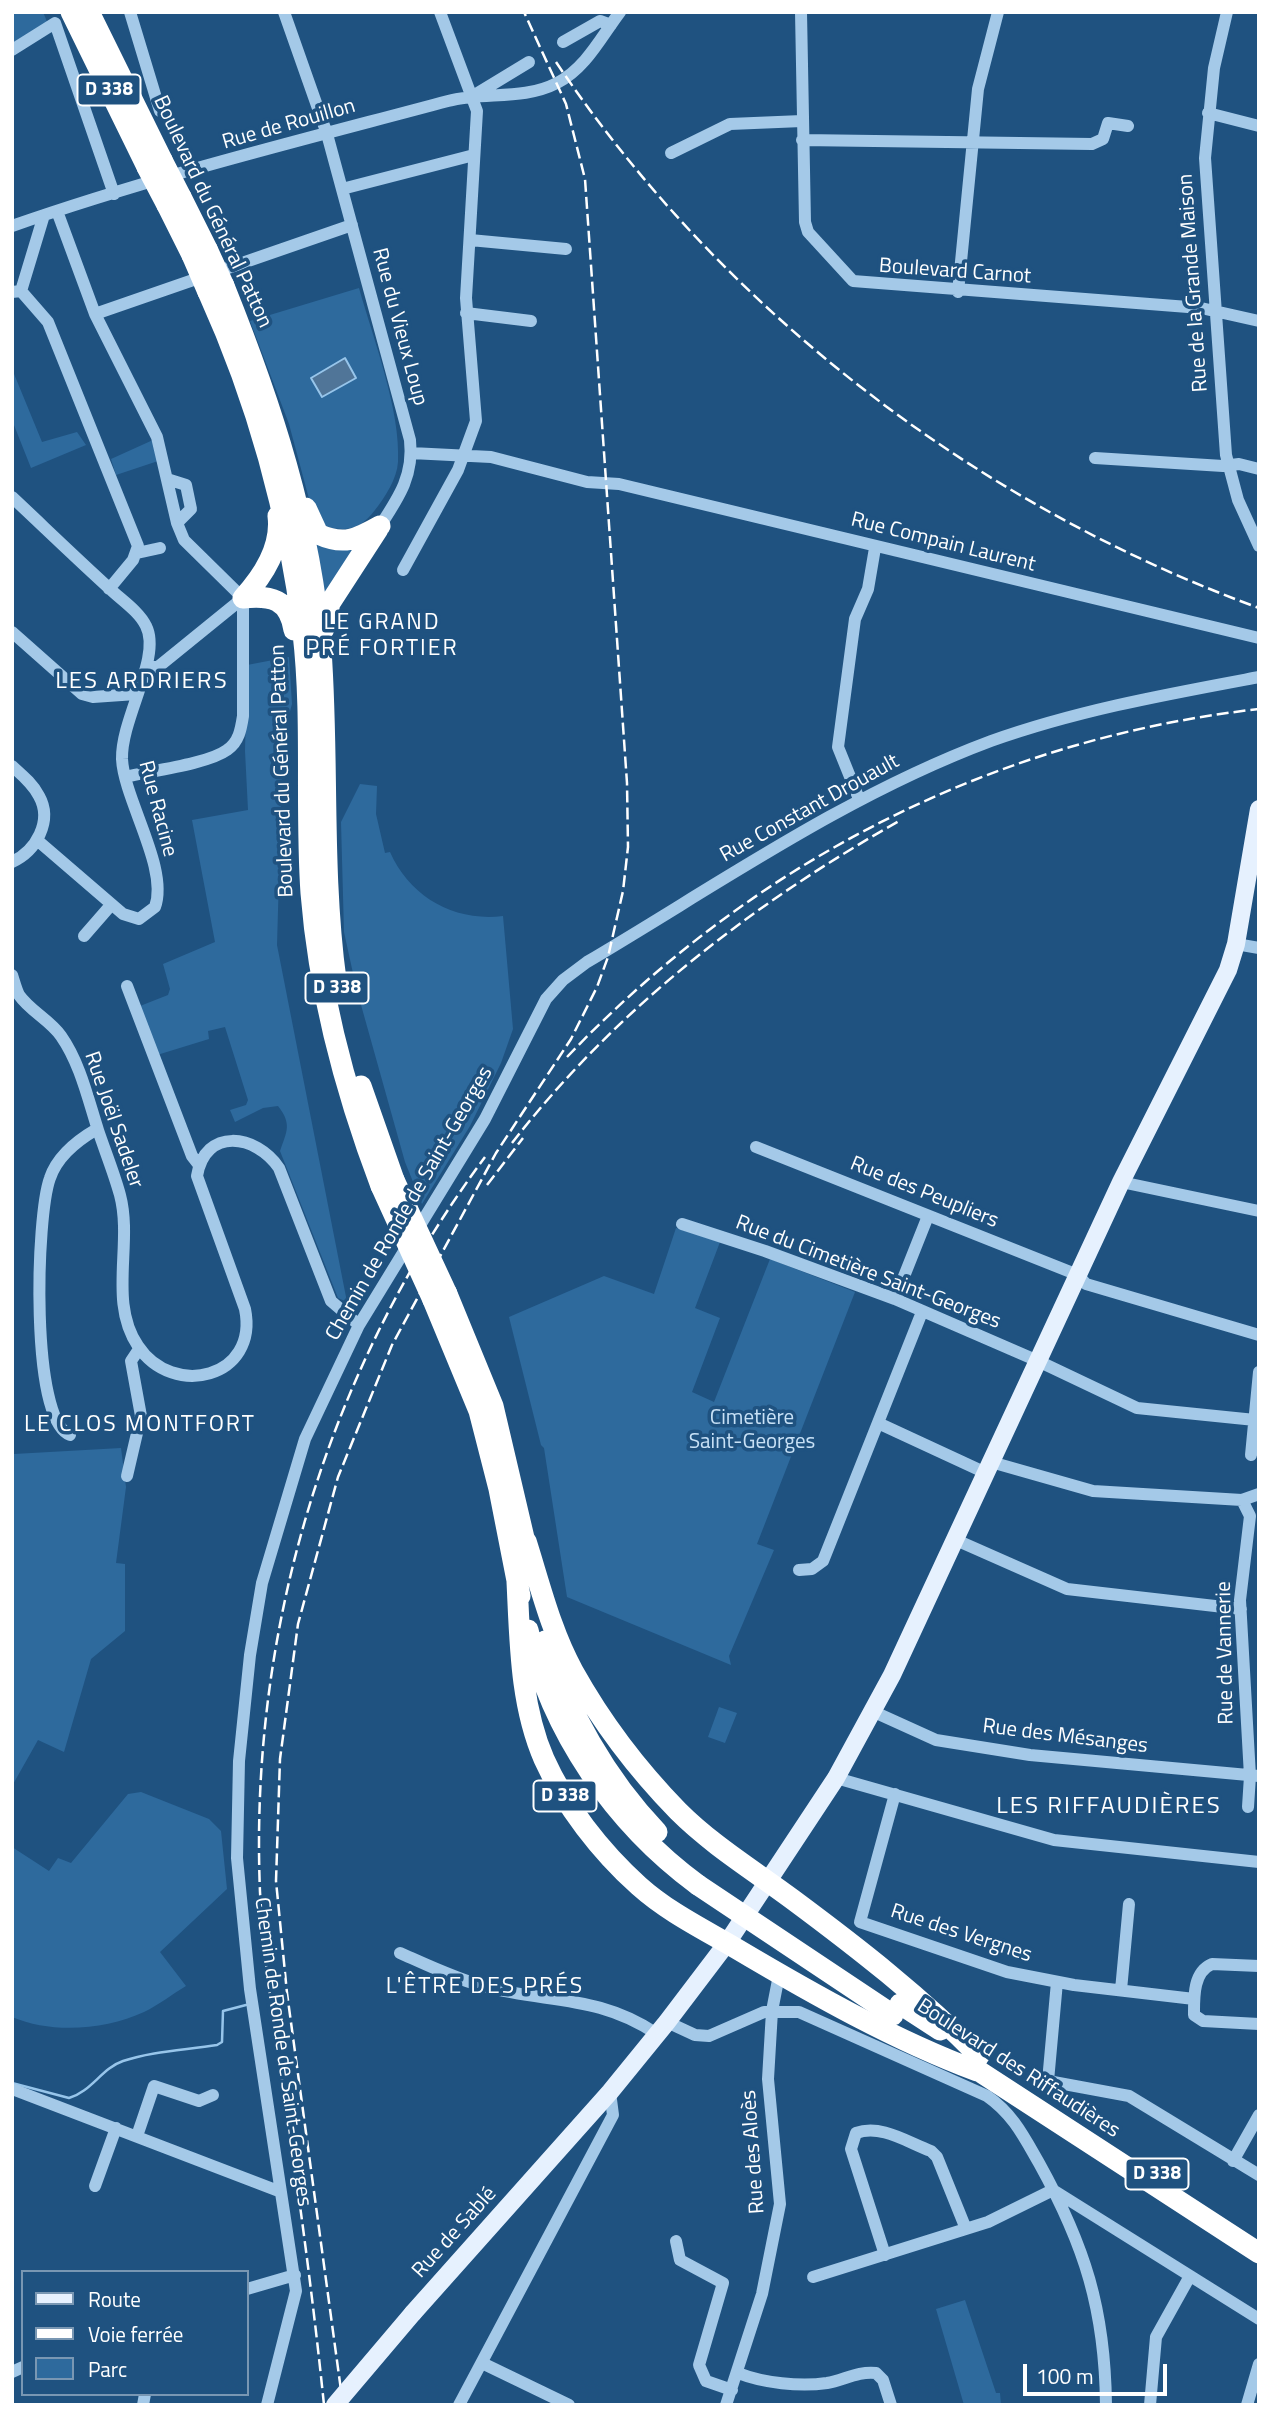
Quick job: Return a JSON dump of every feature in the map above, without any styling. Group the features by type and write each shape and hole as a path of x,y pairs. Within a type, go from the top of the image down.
{"highway":[{"name":"Boulevard du Général Patton","path":"89,12 155,163 254,360 279,466 312,575 321,649 326,738 327,887 334,969 353,1059 387,1183"},
{"name":"Boulevard du Général Patton","path":"59,16 155,163"},
{"name":"Boulevard du Général Patton","path":"279,466 294,562 309,698 309,844 317,949 339,1063 357,1124 387,1183"},
{"name":"D 338","path":"279,466 318,534 345,542 380,526"},
{"path":"243,598 261,578 276,540 279,523 279,466"},
{"name":"D 338","path":"321,649 330,603 380,526"},
{"path":"243,598 276,598 289,610 295,631 299,681 309,698"},
{"name":"D 338","path":"387,1183 493,1406 526,1541 545,1642 572,1711 621,1789 644,1818 703,1880"},
{"name":"D 338","path":"440,1297 479,1411 499,1489 517,1582 543,1681 559,1719 590,1773 634,1828 703,1880"},
{"name":"D 338","path":"526,1541 558,1642 603,1720 638,1768 680,1813 726,1852 768,1881"},
{"name":"D 338","path":"517,1582 521,1665 544,1758 559,1787 596,1841 639,1886 684,1919 727,1943"},
{"name":"Boulevard des Riffaudières","path":"703,1880 1259,2253"},
{"path":"768,1881 869,1955 936,2012 978,2063"},
{"path":"727,1943 779,1975"},
{"name":"D 338","path":"779,1975 941,2057 978,2063"},
{"name":"Boulevard des Riffaudières","path":"978,2063 1259,2238"}],"main road":[{"name":"Rue de Sablé","path":"335,2405 610,2092 662,2028 727,1943 836,1778 956,1540 1121,1182 1210,1012 1236,944 1259,809"}],"street":[{"path":"130,12 160,111"},
{"name":"Rue du Vieux Loup","path":"284,12 327,134 411,453 405,488 380,526"},
{"path":"403,570 425,535 465,455 476,421 477,405 466,313 477,111 440,12"},
{"path":"472,96 525,94 554,85 585,61 620,12"},
{"name":"Boulevard Carnot","path":"801,12 805,222 808,232 853,281 958,292 1216,310 1259,321"},
{"path":"958,292 978,89 998,12"},
{"name":"Rue de la Grande Maison","path":"1227,12 1208,113 1205,158 1223,426 1238,500 1259,546"},
{"path":"12,50 59,16 114,194"},
{"path":"563,42 600,21 611,25"},
{"name":"Rue de Rouillon","path":"12,226 114,194 472,96 529,62"},
{"path":"1208,113 1259,126"},
{"path":"671,153 730,124 802,121"},
{"path":"802,140 973,144 1100,143 1108,123 1128,126"},
{"path":"342,189 474,155"},
{"path":"57,211 95,314 157,437 177,523 184,540 243,598 243,716 240,735 229,749 215,756 125,778"},
{"path":"44,215 17,292 48,322 111,477 137,553"},
{"path":"95,314 352,225"},
{"path":"470,240 566,249"},
{"path":"466,313 531,321"},
{"name":"Rue Compain Laurent","path":"411,453 491,457 587,482 619,484 1259,638"},
{"path":"1095,458 1259,469"},
{"name":"Rue Racine","path":"12,497 146,626 151,647 123,736 125,778 147,837 158,901 150,913 139,919 131,918 111,905 37,840"},
{"path":"109,589 137,553 160,548"},
{"path":"859,799 838,747 855,618 868,589 876,548"},
{"path":"146,667 158,667 243,598"},
{"path":"12,632 82,694 93,697 136,694"},
{"name":"Rue Constant Drouault","path":"563,979 766,852 859,799 943,760 1047,723 1148,698 1259,677"},
{"path":"12,766 41,799 44,819 37,840 23,857 12,862"},
{"path":"83,936 111,905"},
{"path":"1236,944 1259,948"},
{"name":"Rue Joël Sadeler","path":"12,975 19,995 61,1036 80,1074 120,1196 125,1315 139,1349"},
{"name":"Chemin de Ronde de Saint-Georges","path":"267,2405 296,2291 242,1932 237,1858 239,1761 262,1583 305,1439 359,1325 485,1119 531,1025 563,979"},
{"path":"127,986 192,1156 199,1165"},
{"path":"70,1436 56,1423 40,1352 43,1208 50,1178 58,1162 97,1129"},
{"path":"127,1476 141,1416 131,1362 139,1349 155,1363 173,1373 195,1377 212,1373 229,1364 246,1339 248,1324 245,1309 200,1191 197,1176 199,1165 215,1144 253,1144 268,1152 279,1168 331,1301 359,1325"},
{"name":"Rue des Peupliers","path":"756,1147 1077,1275 1086,1284 1259,1335"},
{"path":"1121,1182 1259,1211"},
{"path":"895,1299 928,1216"},
{"name":"Rue du Cimetière Saint-Georges","path":"682,1224 895,1299 1038,1361 1137,1408 1255,1420"},
{"path":"799,1570 812,1569 823,1561 922,1312"},
{"path":"1251,1455 1259,1372"},
{"path":"877,1423 988,1468 1093,1491 1242,1500 1259,1494"},
{"name":"Rue de Vannerie","path":"1242,1500 1250,1516 1241,1609 1254,1776 1248,1807"},
{"path":"956,1540 1067,1589 1241,1609"},
{"name":"Rue des Mésanges","path":"872,1711 936,1740 1030,1755 1254,1776"},
{"path":"836,1778 1073,1844 1259,1862"},
{"name":"Rue des Vergnes","path":"895,1794 860,1922 1007,1972 1057,1982 1194,1999"},
{"path":"1121,1990 1129,1904"},
{"path":"400,1953 485,1987 609,2008 662,2028 695,2035 709,2036 772,2011 799,2012 987,2096 1004,2108 1015,2121 1054,2190 1078,2241 1103,2337 1106,2405"},
{"path":"1259,1966 1212,1964 1205,1967 1199,1973 1194,1999 1194,2015 1197,2019 1259,2024"},
{"name":"Rue des Aloès","path":"726,2405 768,2271 780,2204 768,2079 772,2011 779,1975"},
{"path":"1057,1982 1046,2073 1048,2081 1129,2096 1259,2175"},
{"path":"137,2136 154,2086 199,2101 213,2095"},
{"path":"12,2090 281,2192"},
{"path":"460,2405 613,2115 610,2092"},
{"path":"1233,2161 1259,2115"},
{"path":"95,2186 116,2128"},
{"path":"885,2255 851,2149 851,2140 856,2133 878,2129 931,2151 937,2157 966,2229"},
{"path":"813,2277 966,2229 1007,2214 1054,2190"},
{"path":"1054,2190 1259,2319"},
{"path":"676,2241 680,2260 723,2283 699,2365 706,2381 732,2390"},
{"path":"248,2289 295,2275"},
{"path":"1150,2405 1156,2337 1191,2276"},
{"path":"482,2362 569,2405"},
{"path":"1247,2405 1259,2364"},
{"path":"738,2373 803,2384 827,2383 865,2372 876,2372 883,2380 891,2405"}],"green space":[{"path":"12,12 43,12 48,24 12,45"},
{"path":"359,288 391,398 398,442 398,462 390,488 369,517 352,528 339,529 324,526 312,510 289,424 250,321"},
{"path":"12,369 42,442 77,432 86,445 31,468 12,420"},
{"path":"153,440 158,461 116,475 111,459"},
{"path":"310,535 357,545 326,602"},
{"path":"289,657 292,704 283,737 277,945 347,1302 338,1298 280,1151 287,1128 282,1112 278,1106 263,1108 235,1122 230,1110 246,1105 248,1100 225,1027 208,1031 209,1039 157,1055 140,1006 168,995 170,989 163,964 215,942 192,820 248,810 245,751 247,665"},
{"path":"360,784 377,786 376,814 385,853 390,852 409,882 422,894 451,910 467,915 503,916 513,1029 501,1063 470,1126 422,1204 405,1162 356,987 344,932 341,822"},
{"name":"Cimetière Saint-Georges","path":"676,1228 720,1242 695,1308 720,1318 692,1392 714,1402 770,1259 855,1292 757,1544 774,1550 729,1656 731,1665 567,1597 544,1448 541,1445 509,1317 604,1276 654,1294"},
{"path":"121,1448 126,1487 116,1563 125,1564 125,1631 91,1659 64,1752 38,1740 12,1786 14,1454"},
{"path":"719,1707 737,1713 725,1743 708,1737"},
{"path":"141,1792 209,1819 221,1831 227,1889 160,1952 186,1986 144,2012 113,2023 61,2028 12,2017 12,1847 49,1871 58,1858 71,1863 128,1794"},
{"path":"965,2300 996,2393 1000,2393 1001,2405 964,2405 936,2309"}],"shaded area":[{"path":"345,358 356,378 322,397 311,378"}],"waterway":[{"path":"12,2083 69,2098 84,2091 109,2069 123,2061 217,2045 222,2042 223,2011 246,2005"}],"railway":[{"path":"343,2405 287,1993 276,1881 280,1759 298,1624 338,1477 392,1345 496,1153 571,1039 597,987 608,957 623,891 628,847 627,783 585,179 566,104 524,12"},
{"path":"556,62 623,153 697,238 778,317 865,390 957,456 1054,514 1155,565 1259,608"},
{"path":"567,1057 639,988 716,925 797,870 882,822 971,781 1064,749 1160,725 1259,709"},
{"path":"512,1143 596,1048 689,963 791,888 899,821"},
{"path":"487,1185 523,1138"},
{"path":"324,2405 262,1920 260,1794 268,1696 285,1600 310,1505 342,1413 382,1324 430,1238 485,1157"}],"district":[{"name":"LE GRAND PRÉ FORTIER","path":"382,636"},
{"name":"LES ARDRIERS","path":"142,682"},
{"name":"LE CLOS MONTFORT","path":"140,1425"},
{"name":"LES RIFFAUDIÈRES","path":"1109,1807"},
{"name":"L'ÊTRE DES PRÉS","path":"485,1987"}]}
